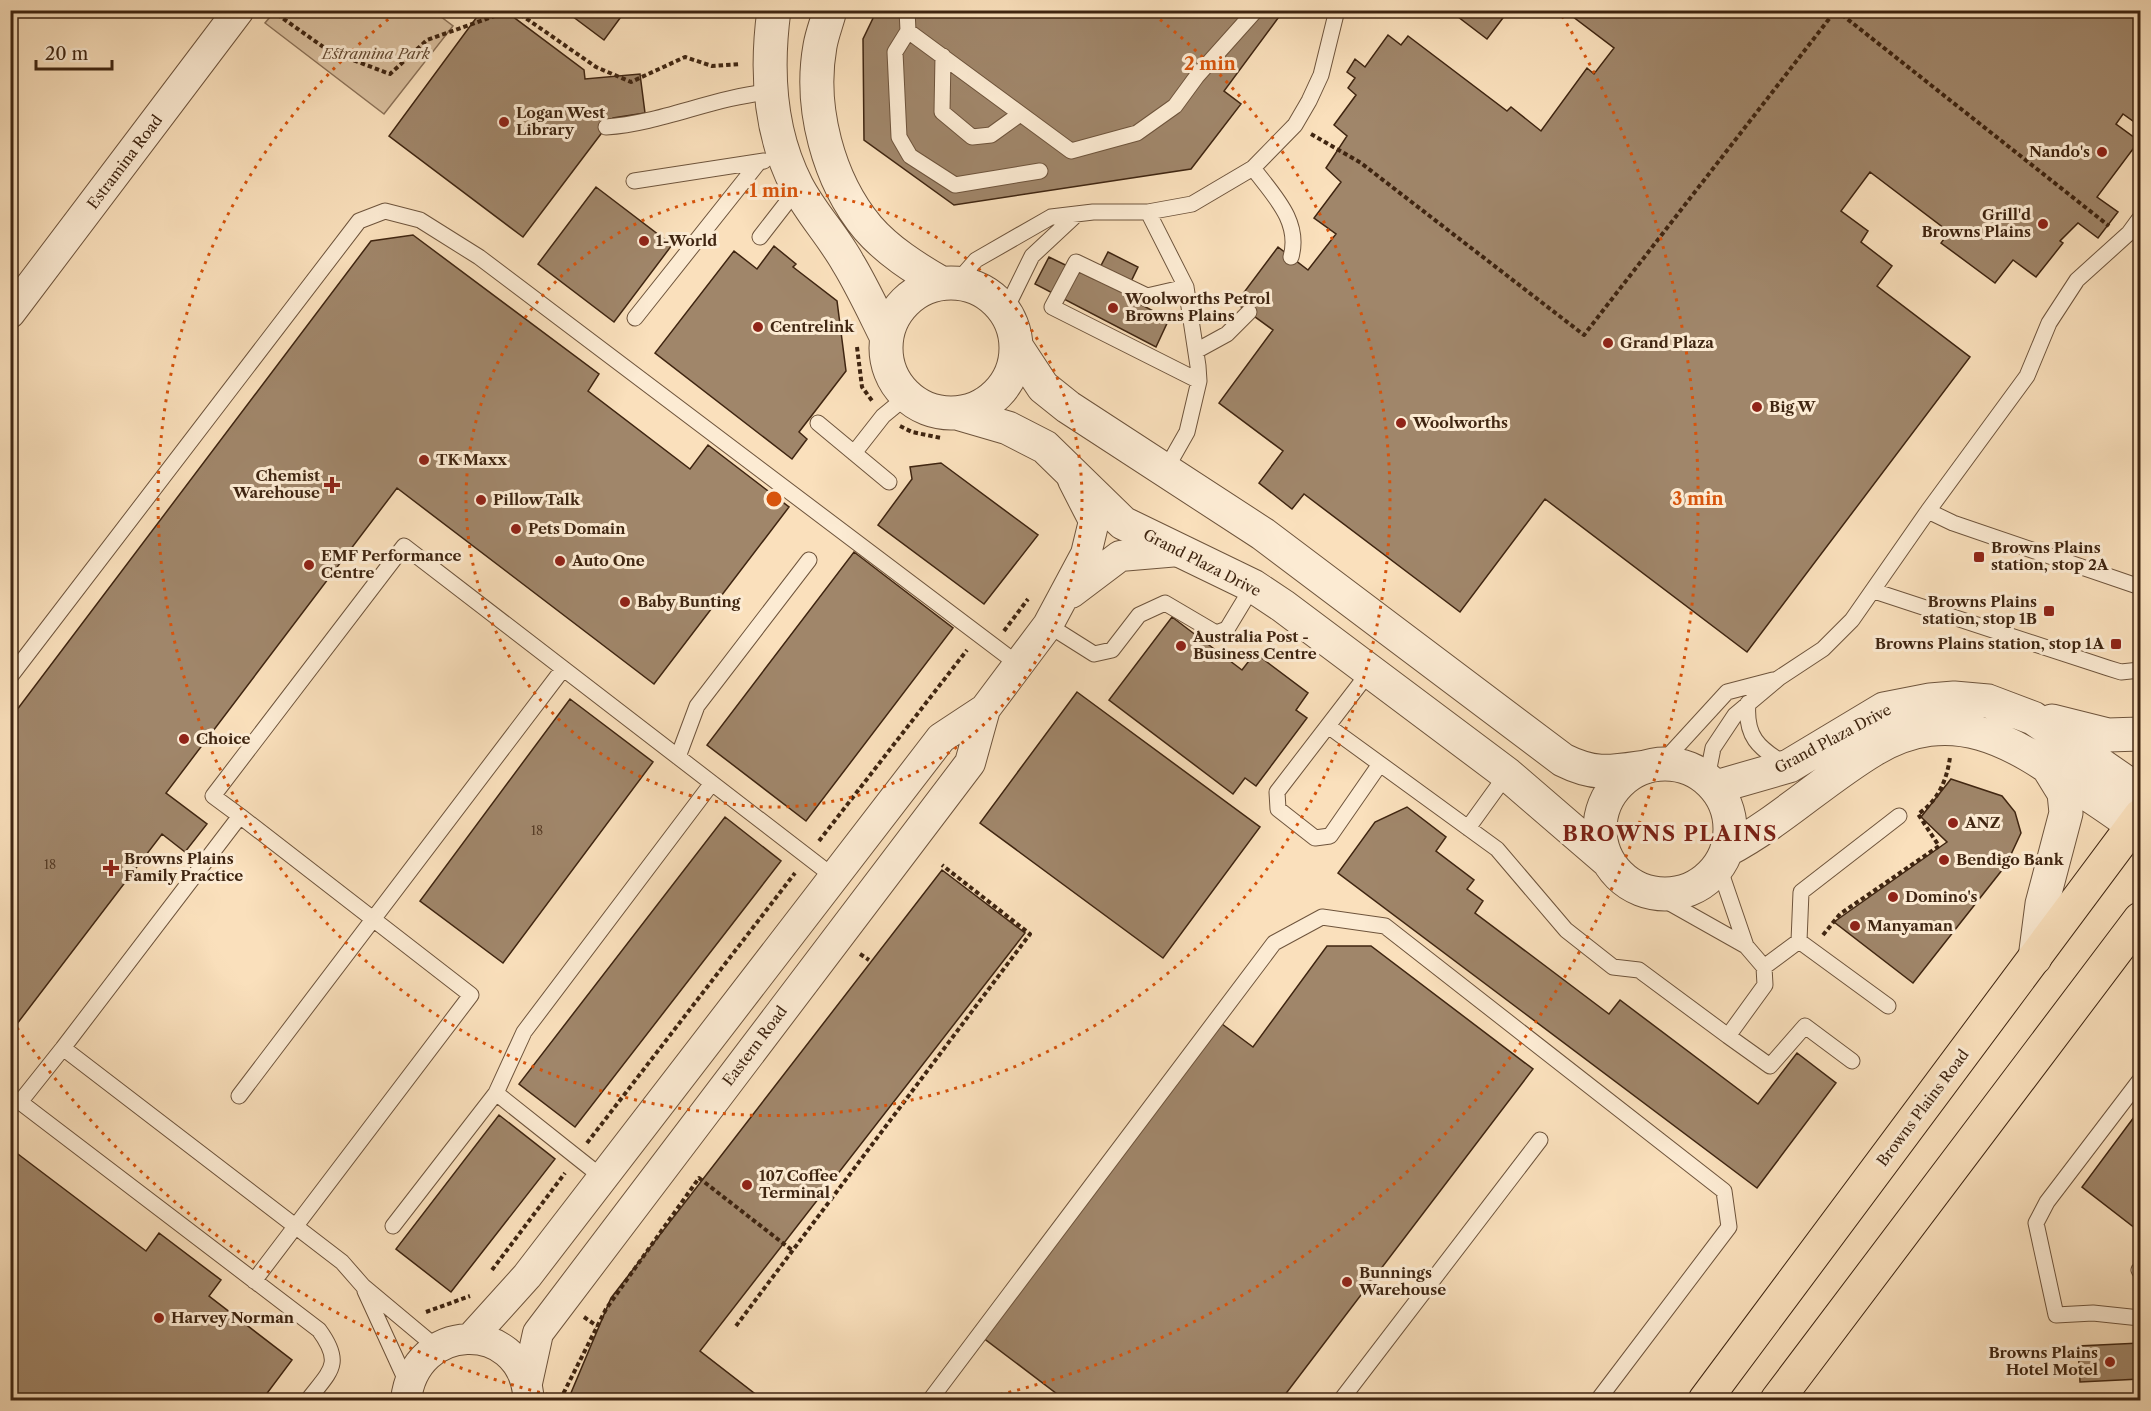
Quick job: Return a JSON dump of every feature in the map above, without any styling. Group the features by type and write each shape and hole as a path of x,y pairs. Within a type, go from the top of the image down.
{"main road":[{"name":"Browns Plains Road","path":"1705,1401 2035,958 2138,824"},
{"path":"1777,1401 2130,944 2140,919"}],"street":[{"name":"Estramina Road","path":"10,313 239,10"},
{"path":"774,10 770,41 770,92 780,170 848,262 886,336"},
{"path":"830,10 820,46 817,99 824,141 842,185 867,226 887,247 918,271 948,283 975,287 992,297 1005,311 1013,328 1016,346 1014,365 1007,382 987,403 960,414 941,414 922,408 906,397 893,379 886,359 886,336 893,317 905,301 922,289 948,283"},
{"path":"1016,346 1034,374 1054,397 1263,534 1563,760 1583,770 1602,773 1653,765 1685,767 1711,782 1730,816 1731,834 1723,858 1705,880 1689,890 1671,894 1652,893 1634,887 1620,876 1608,861 1601,843 1600,824 1604,805 1614,789 1628,775 1653,765"},
{"name":"Grand Plaza Drive","path":"960,414 1008,428 1045,447 1123,523 1253,586 1507,774 1608,861"},
{"name":"Eastern Road","path":"1055,613 1086,554 1094,521 1068,469"},
{"name":"Eastern Road","path":"471,1338 527,1276 940,738 985,709 1055,613 1087,578 1120,556 1179,552"},
{"name":"Grand Plaza Drive","path":"1711,782 1789,766 1884,709 1906,703 1954,698 1988,701 2032,717 2140,792"},
{"name":"Eastern Road","path":"529,1396 538,1333 970,763 985,709"},
{"path":"2032,717 2108,735 2140,734"},
{"name":"Grand Plaza Drive","path":"1723,858 1875,749 1905,736 1932,730 1965,730 2000,738 2046,764 2138,824"},
{"path":"2035,958 2042,904 2066,813 2064,793 2046,764"},
{"path":"407,1393 414,1370 436,1347 471,1338 490,1343 508,1353 521,1368 529,1396"}],"lane":[{"path":"907,10 908,31 894,52 899,137 910,156 955,185 1040,171"},
{"path":"908,31 1071,151 1137,133 1175,106 1197,76 1256,10"},
{"path":"948,283 976,260 1027,228 1051,217 1148,212 1192,204 1253,168 1295,125 1320,75 1337,10"},
{"path":"943,56 942,112 972,137 991,135 1020,114"},
{"path":"606,127 647,120 742,94 770,92"},
{"path":"1253,168 1290,219 1294,243 1291,257"},
{"path":"634,181 780,170"},
{"path":"760,237 780,170"},
{"path":"635,318 780,170"},
{"path":"10,676 359,221 385,211 420,220 479,257 1019,664"},
{"path":"1148,212 1186,287 1199,381 1187,432 1166,469"},
{"path":"1005,311 1032,256 1077,214"},
{"path":"1711,782 1713,748 1735,715 1779,678 1823,649 1852,620 2027,376 2049,323 2077,280 2129,233 2140,218"},
{"path":"1186,287 1147,296 1076,262 1052,307 1199,381"},
{"path":"1196,351 1227,334 1249,312"},
{"path":"854,453 883,416 906,397"},
{"path":"818,423 889,482"},
{"path":"1928,511 1953,523 2140,587"},
{"path":"254,1281 471,995 213,795 404,546 834,877"},
{"path":"678,757 697,706 809,560"},
{"path":"1055,613 1094,654 1112,650 1139,615 1165,603 1216,633 1227,628 1253,586"},
{"path":"1874,591 2121,672 2140,670"},
{"path":"239,1096 563,669"},
{"path":"1370,671 1276,792 1278,809 1315,838 1330,836 1380,764"},
{"path":"1653,765 1726,692 1779,678"},
{"path":"1748,703 1746,722 1757,743 1767,753 1789,766"},
{"path":"1328,726 1497,849 1566,930 1613,967 1639,970 1770,1066 1805,1026 1852,1061"},
{"path":"1468,828 1507,774"},
{"path":"393,1226 496,1093 524,1032 712,783"},
{"path":"240,816 20,1102 319,1330 332,1348 332,1369 308,1401"},
{"path":"1764,967 1799,940 1801,892 1899,816"},
{"path":"1723,858 1746,946"},
{"path":"1652,893 1746,946 1764,967 1765,985 1728,1036"},
{"path":"930,1401 1274,943 1322,916 1385,927 1724,1191 1729,1227 1598,1401"},
{"path":"1799,940 1888,1006"},
{"path":"63,1048 342,1262 363,1286 436,1347"},
{"path":"2140,1080 2047,1202 2036,1223 2056,1315 2093,1313 2140,1318"},
{"path":"496,1093 603,1178"},
{"path":"1341,1401 1540,1140"},
{"path":"363,1286 407,1393"}],"path":[{"path":"271,10 329,51 390,74 409,53 427,39 500,14 517,12 596,67 631,82 685,57 712,66 740,64"},
{"path":"1295,125 1361,163 1584,335 1836,10 2108,226 2129,233"},
{"path":"487,1277 576,1157 966,651 993,645"},
{"path":"1823,936 1840,914 1939,846 1918,814 1926,808 1947,780 1951,751"},
{"path":"736,1326 1030,934 942,865"},
{"path":"560,1400 606,1309 699,1178 793,1251"},
{"path":"404,1320 472,1295"}],"green space":[{"name":"Estramina Park","path":"432,10 453,26 384,114 265,23 275,11"}],"building":[{"name":"Logan West Library","path":"482,10 504,10 584,70 585,79 640,74 645,113 613,118 523,237 389,136"},
{"path":"564,10 626,10 604,40"},
{"path":"877,10 1284,10 1224,91 1241,104 1191,169 954,205 864,140 863,39"},
{"path":"1449,10 1509,10 1487,39"},
{"name":"Grand Plaza","path":"1564,10 2140,10 2140,126 2123,114 2116,124 2139,141 2097,197 2118,212 2098,238 2078,223 2060,241 2063,243 2036,277 2013,260 1995,283 1941,243 1949,232 1870,172 1841,211 1868,231 1861,242 1892,266 1877,286 1970,357 1747,652 1545,499 1460,612 1304,494 1292,509 1259,483 1283,451 1219,403 1273,330 1236,303 1278,247 1308,270 1336,234 1314,218 1341,182 1326,168 1347,136 1334,125 1356,95 1348,88 1355,78 1347,72 1355,59 1365,67 1388,35 1401,45 1408,36 1507,111 1511,107 1541,131 1587,68 1594,74 1614,48"},
{"path":"596,187 672,245 614,322 538,264"},
{"path":"413,235 599,374 588,391 690,469 708,445 789,507 654,684 397,488 166,793 207,824 185,852 162,834 10,1033 10,719 371,241"},
{"name":"Centrelink","path":"774,246 796,264 793,267 837,301 846,371 799,432 807,439 792,459 655,353 734,251 757,269"},
{"name":"Woolworths Petrol Browns Plains","path":"1108,252 1138,267 1124,296 1169,319 1156,347 1035,284 1049,257 1094,279"},
{"path":"941,463 1038,535 984,604 878,525 912,479 910,467"},
{"path":"854,552 953,628 806,821 707,745"},
{"path":"1172,617 1242,670 1255,653 1308,693 1296,710 1307,718 1256,786 1245,778 1233,794 1109,700"},
{"path":"1077,692 1260,827 1163,958 980,823"},
{"path":"570,699 653,762 503,963 420,901"},
{"path":"1951,779 2002,796 2015,812 2021,833 2006,865 1913,983 1834,922 1947,842 1921,817"},
{"path":"1407,807 1446,837 1436,851 1474,880 1467,889 1483,901 1475,913 1609,1014 1620,1000 1758,1104 1797,1053 1836,1083 1757,1188 1338,873 1375,822"},
{"path":"725,817 781,861 575,1127 519,1084"},
{"path":"942,870 1025,933 700,1351 763,1400 568,1400 611,1298"},
{"path":"1327,946 1371,946 1533,1069 1281,1400 1065,1400 982,1337 1222,1024 1253,1047"},
{"path":"2140,1109 2140,1232 2082,1187"},
{"path":"499,1115 555,1159 451,1292 396,1249"},
{"path":"10,1148 146,1251 159,1233 221,1280 209,1296 292,1360 262,1400 10,1400"},
{"name":"Browns Plains Hotel Motel","path":"2140,1343 2140,1379 2080,1382 2078,1346"}],"place":[{"name":"Logan West Library","path":"504,122"},
{"name":"Nando's","path":"2102,152"},
{"name":"Grill'd Browns Plains","path":"2043,224"},
{"name":"1-World","path":"644,241"},
{"name":"Woolworths Petrol Browns Plains","path":"1113,308"},
{"name":"Centrelink","path":"758,327"},
{"name":"Grand Plaza","path":"1608,343"},
{"name":"Big W","path":"1757,407"},
{"name":"Woolworths","path":"1401,423"},
{"name":"TK Maxx","path":"424,460"},
{"name":"Chemist Warehouse","path":"332,485"},
{"name":"Pillow Talk","path":"481,500"},
{"name":"Pets Domain","path":"516,529"},
{"name":"Browns Plains station, stop 2A","path":"1979,557"},
{"name":"Auto One","path":"560,561"},
{"name":"EMF Performance Centre","path":"309,565"},
{"name":"Baby Bunting","path":"625,602"},
{"name":"Browns Plains station, stop 1B","path":"2049,611"},
{"name":"Browns Plains station, stop 1A","path":"2116,644"},
{"name":"Australia Post - Business Centre","path":"1181,646"},
{"name":"Choice","path":"184,739"},
{"name":"ANZ","path":"1953,823"},
{"name":"Bendigo Bank","path":"1944,860"},
{"name":"Browns Plains Family Practice","path":"111,868"},
{"name":"Domino's","path":"1893,897"},
{"name":"Manyaman","path":"1855,926"},
{"name":"107 Coffee Terminal","path":"747,1185"},
{"name":"Bunnings Warehouse","path":"1347,1282"},
{"name":"Harvey Norman","path":"159,1318"},
{"name":"Browns Plains Hotel Motel","path":"2110,1362"}],"district":[{"name":"BROWNS PLAINS","path":"1670,834"}]}
